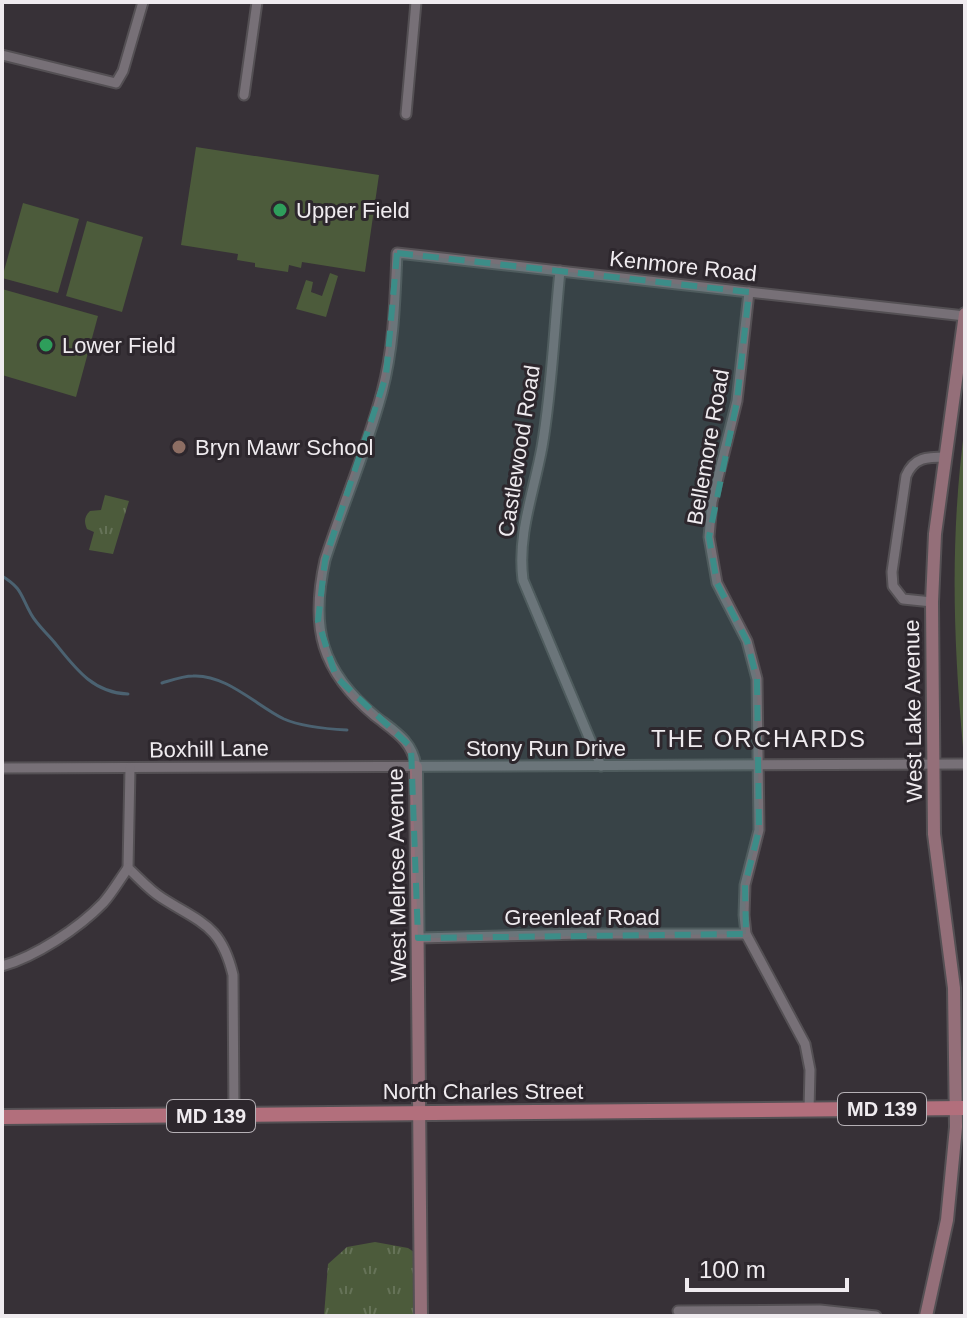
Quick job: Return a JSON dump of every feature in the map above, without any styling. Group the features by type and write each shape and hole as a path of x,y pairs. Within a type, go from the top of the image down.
{"main road":[{"name":"North Charles Street","path":"2,1117 960,1108"}],"street":[{"path":"2,55 117,83 143,2"},
{"path":"244,95 257,2"},
{"path":"406,114 416,2"},
{"name":"Kenmore Road","path":"397,253 965,315"},
{"name":"West Melrose Avenue","path":"397,253 394,317 384,384 325,560 320,580 318,621 336,677 411,747 416,767 421,1316"},
{"name":"Castlewood Road","path":"560,271 542,445 521,541 521,565 523,580 601,766"},
{"name":"Bellemore Road","path":"749,292 737,401 712,502 709,537 717,583 747,641 756,669 759,830 745,885 746,934 805,1044 810,1070 809,1110"},
{"name":"West Lake Avenue","path":"926,1316 951,1196 960,1108 954,988 935,853 932,602 935,534 965,315"},
{"path":"932,602 903,599 893,586 892,572 906,476 910,467 916,460 946,457"},
{"name":"Stony Run Drive","path":"416,767 965,764"},
{"name":"Boxhill Lane","path":"2,768 416,767"},
{"path":"2,966 29,956 92,913 104,902 128,868 130,768"},
{"path":"128,868 158,896 215,932 228,956 233,975 234,1115"},
{"name":"Greenleaf Road","path":"418,938 746,934"},
{"path":"678,1311 820,1310 876,1316"}],"highlighted area":[{"path":"397,253 749,292 737,401 709,537 717,583 747,641 757,679 759,830 745,885 746,934 418,938 411,747 336,677 318,621 325,560 386,376"}],"green space":[{"name":"Upper Field","path":"196,147 379,175 365,272 302,262 301,268 289,265 288,272 255,267 255,263 237,260 238,254 181,245"},
{"path":"23,203 79,219 58,293 2,278"},
{"path":"87,221 143,237 122,312 66,296"},
{"path":"330,273 338,276 326,317 296,309 306,280 313,282 311,292 322,296"},
{"name":"Lower Field","path":"2,289 98,316 76,397 2,375"},
{"path":"965,425 963,747 957,666 955,546"},
{"path":"105,495 129,501 113,554 89,550 94,532 87,529 85,522 90,511 101,510"},
{"path":"375,1242 414,1252 414,1316 324,1316 328,1264 347,1247"}],"waterway":[{"path":"2,576 18,589 36,622 86,678 105,689 128,694"},
{"path":"162,683 193,676 217,680 291,722 347,730"}],"place":[{"name":"Upper Field","path":"280,210"},
{"name":"Lower Field","path":"46,345"},
{"name":"Bryn Mawr School","path":"179,447"}],"district":[{"name":"THE ORCHARDS","path":"759,738"}]}
